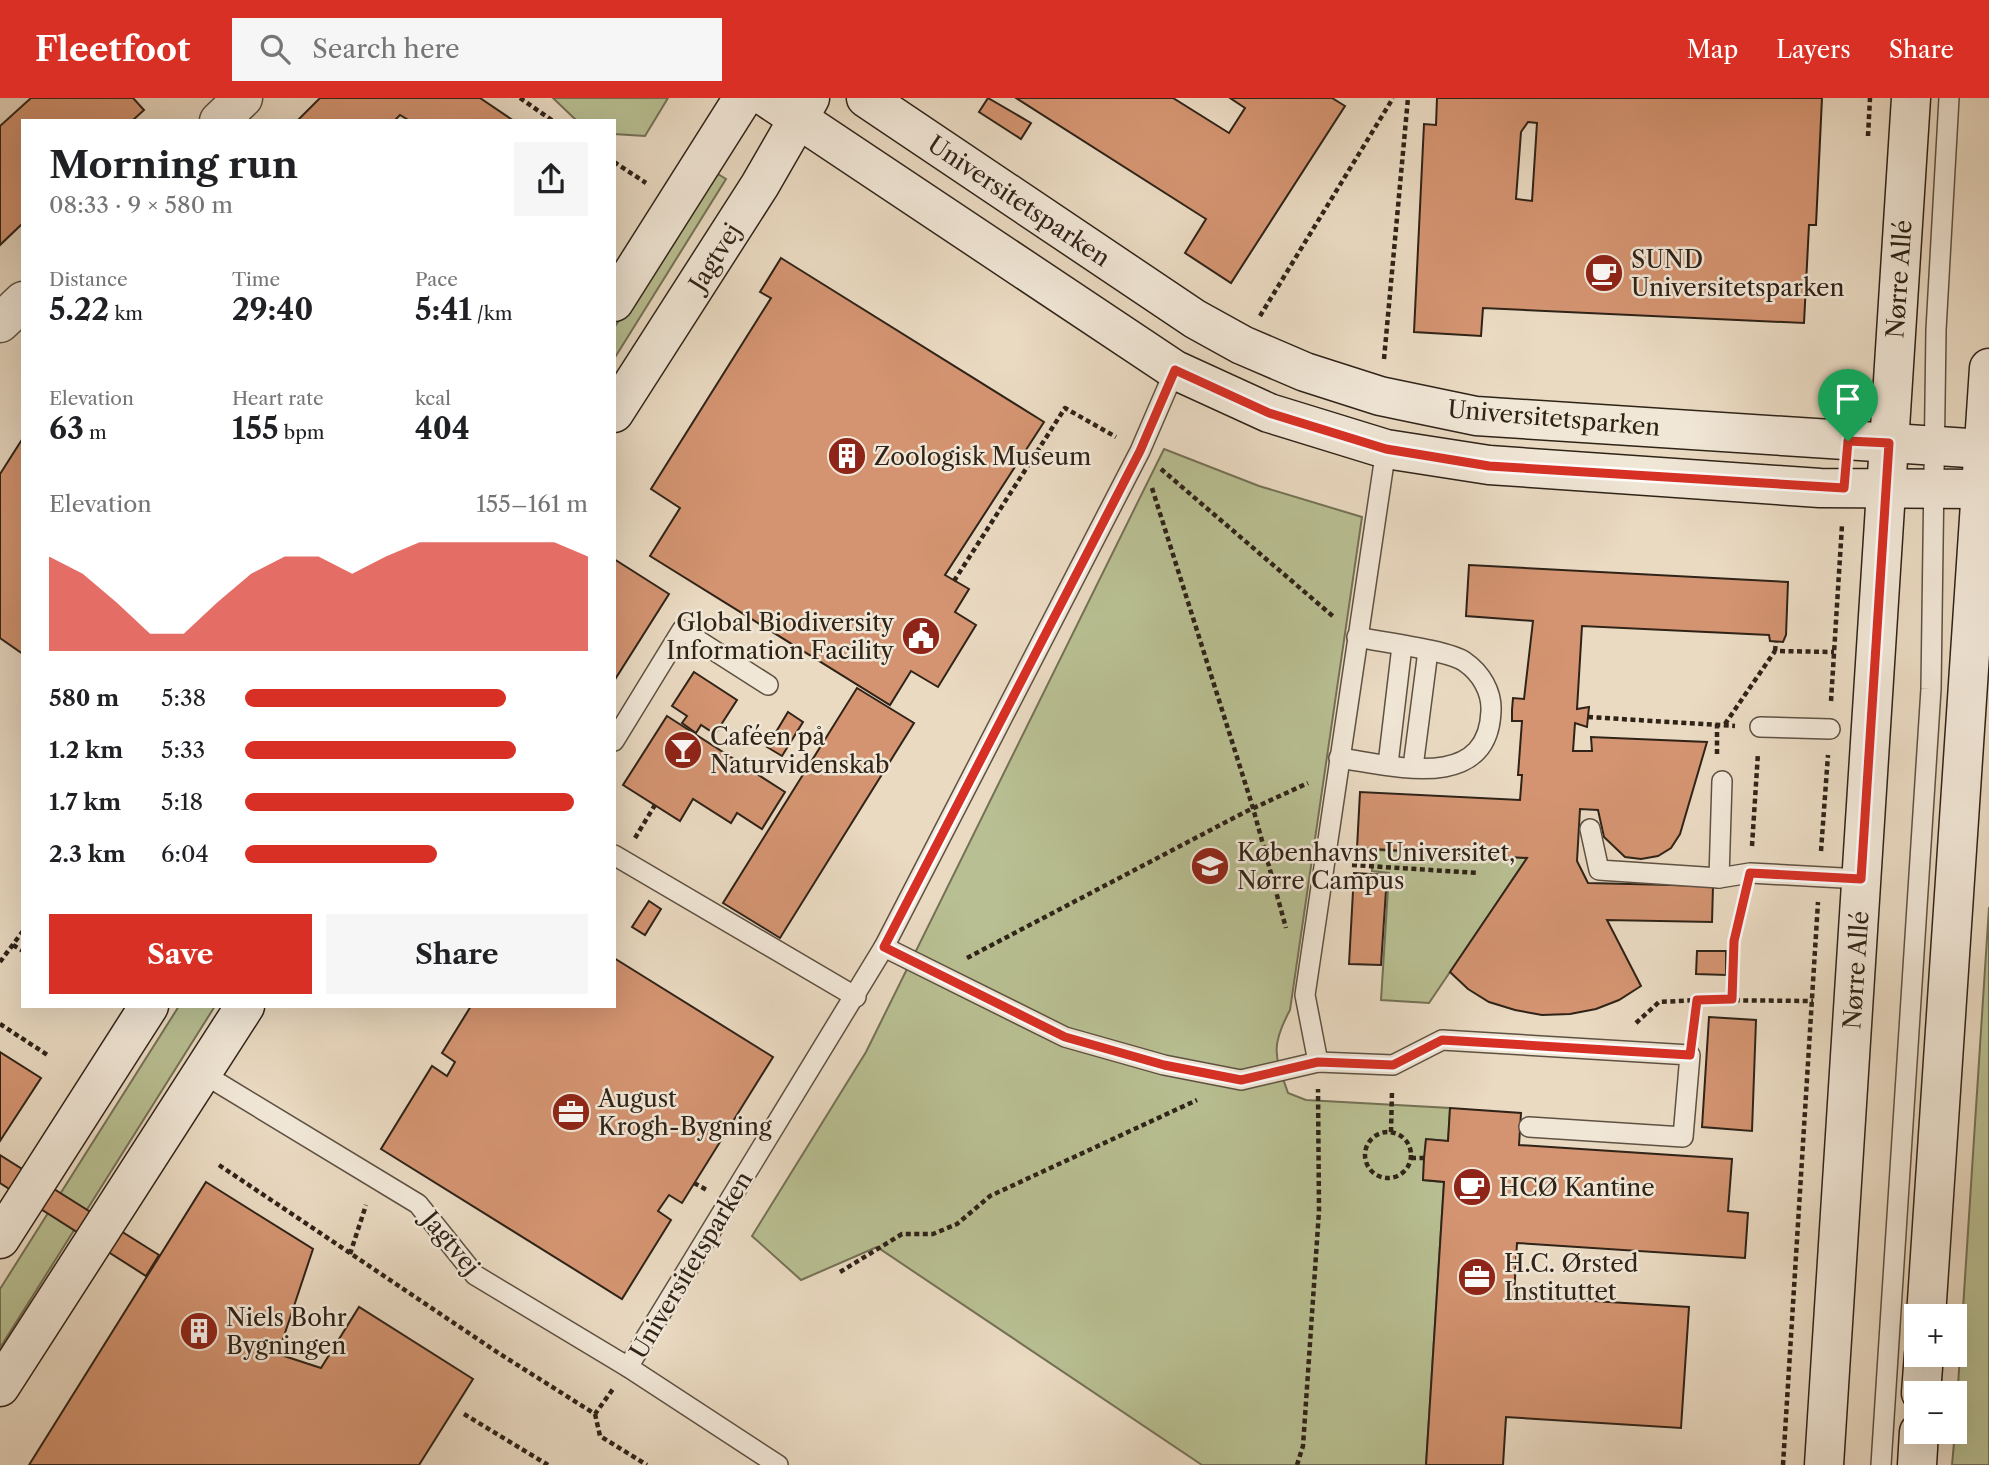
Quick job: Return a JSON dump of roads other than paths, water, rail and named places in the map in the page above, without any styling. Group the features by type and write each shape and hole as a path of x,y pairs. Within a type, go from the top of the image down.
{"street":[{"path":"221,119 243,98"},
{"path":"616,299 743,98"},
{"name":"Universitetsparken","path":"767,98 804,109 1175,370 1269,413 1386,449 1489,466 1844,488 1985,489"},
{"name":"Universitetsparken","path":"866,98 1195,319 1242,345 1305,372 1380,396 1476,416 1987,449"},
{"name":"Nørre Allé","path":"1824,1465 1911,98"},
{"name":"Jagtvej","path":"616,410 670,329 804,109"},
{"path":"0,323 21,304"},
{"path":"1927,1304 1985,489 1989,368"},
{"path":"0,1239 148,1008"},
{"path":"0,1387 244,1008"},
{"path":"1917,1465 1918,1444"}],"lane":[{"path":"1881,1465 1931,689 1938,256 1949,98"},
{"name":"Universitetsparken","path":"628,1367 856,998 884,947 1140,451 1175,370"},
{"path":"1318,1062 1304,995 1386,449"},
{"path":"616,738 682,630 768,685"},
{"path":"1338,764 1388,764 1432,771 1450,768 1467,759 1481,745 1490,719 1488,691 1479,674 1464,661 1447,653 1357,637"},
{"path":"1388,764 1402,646"},
{"path":"1413,767 1428,651"},
{"path":"1760,727 1830,729"},
{"path":"1719,878 1722,781"},
{"path":"1590,829 1599,870 1719,878 1750,873 1861,879"},
{"path":"618,857 856,998"},
{"path":"884,947 1065,1037 1164,1065 1241,1080 1318,1062 1393,1065 1442,1040 1690,1055 1683,1137 1529,1127"},
{"name":"Jagtvej","path":"202,1073 418,1204 475,1275 628,1367 778,1465"}],"place":[{"name":"SUND Universitetsparken","path":"1604,273"},
{"name":"Zoologisk Museum","path":"847,456"},
{"name":"Global Biodiversity Information Facility","path":"921,636"},
{"name":"Caféen på Naturvidenskab","path":"683,750"},
{"name":"Københavns Universitet, Nørre Campus","path":"1210,866"},
{"name":"August Krogh-Bygning","path":"571,1112"},
{"name":"HCØ Kantine","path":"1472,1187"},
{"name":"H.C. Ørsted Instituttet","path":"1477,1277"},
{"name":"Niels Bohr Bygningen","path":"199,1331"}]}
